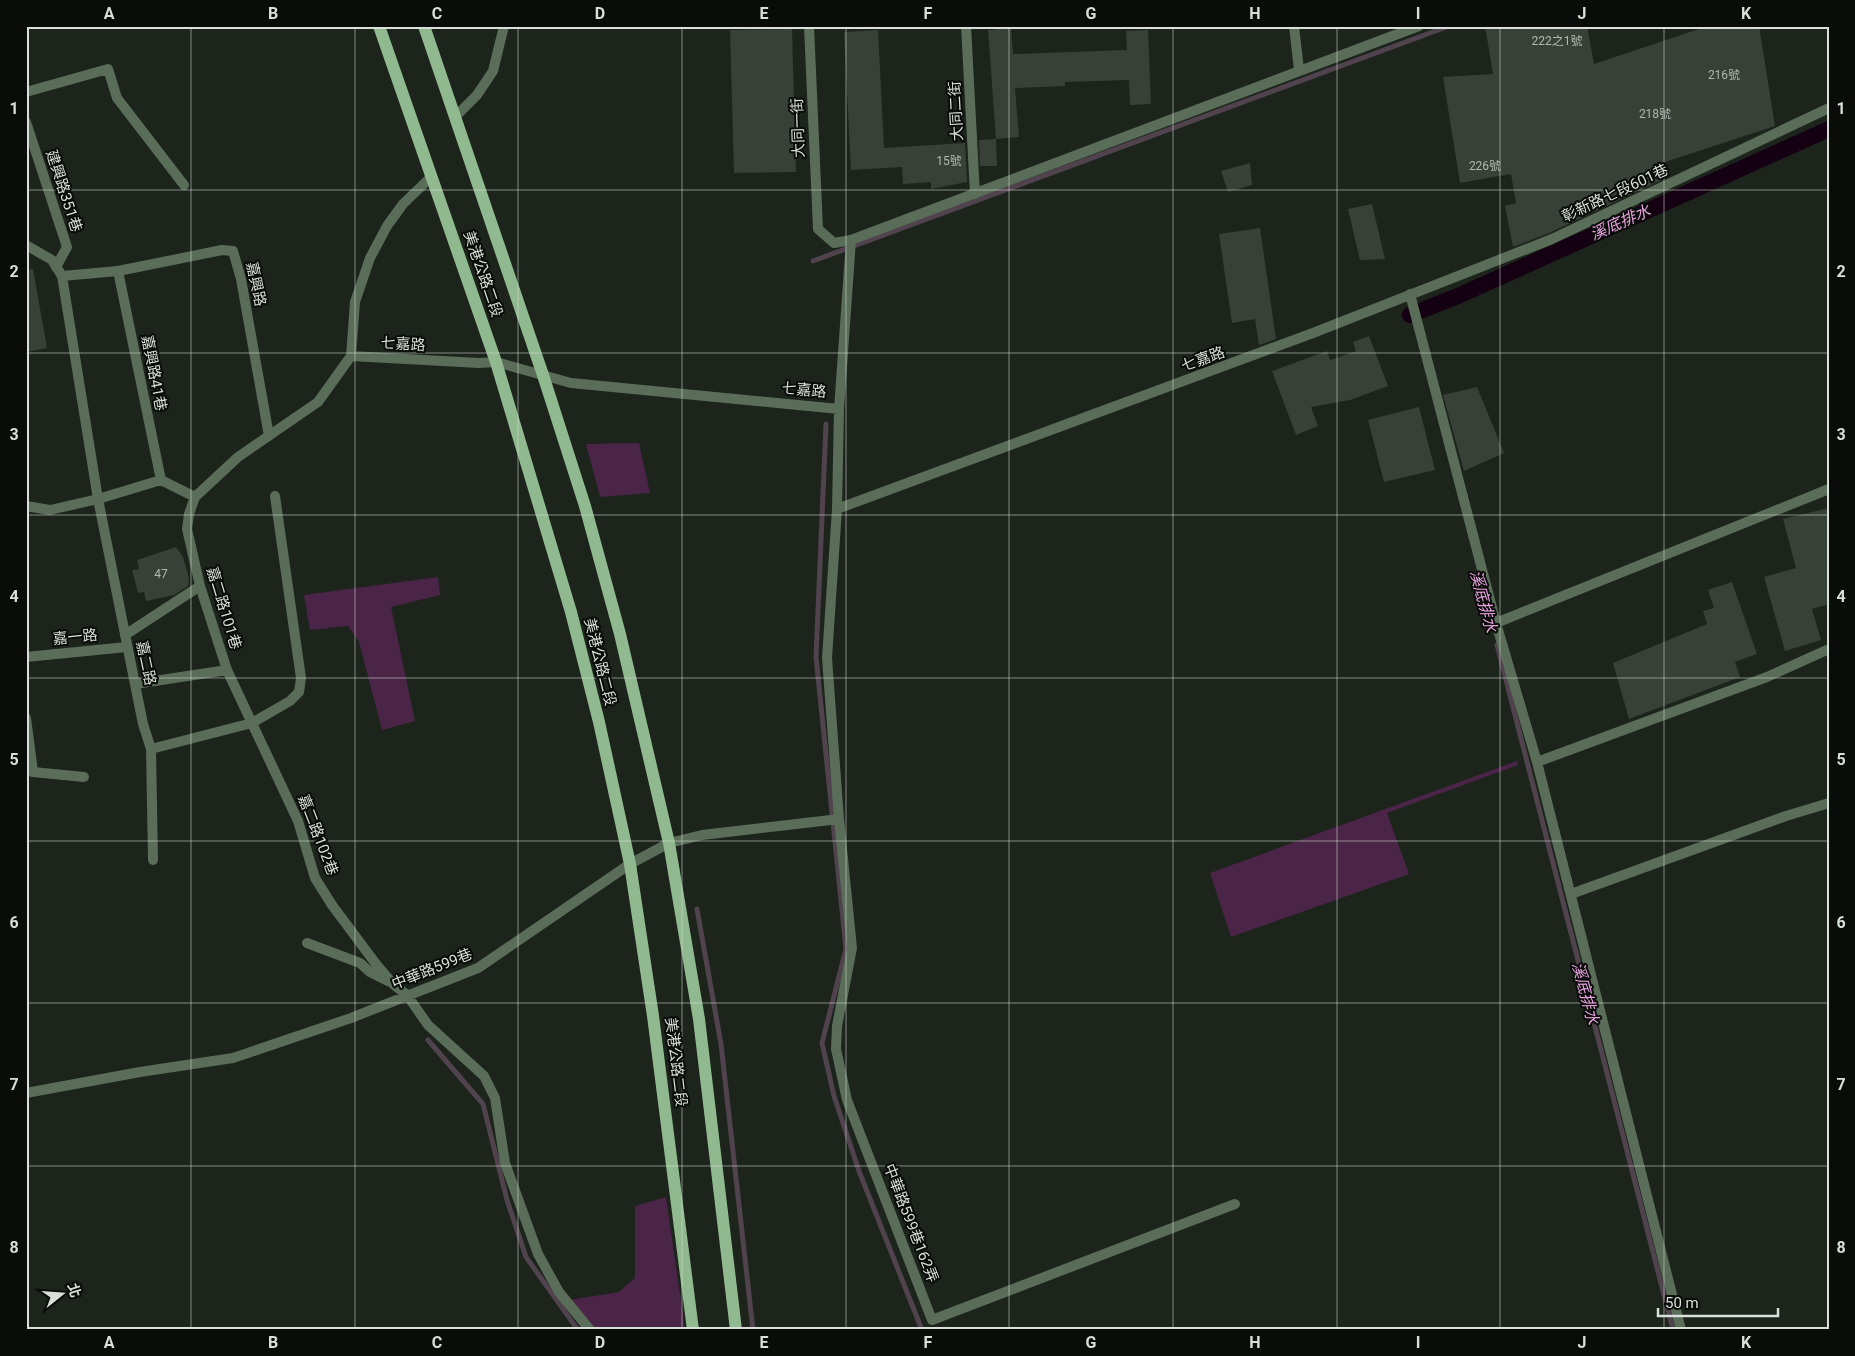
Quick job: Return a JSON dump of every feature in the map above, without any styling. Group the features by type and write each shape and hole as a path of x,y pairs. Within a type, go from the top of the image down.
{"main road":[{"name":"美港公路二段","path":"379,26 496,362 571,612 599,722 630,864 654,1016 693,1330"},
{"name":"美港公路二段","path":"424,26 543,376 585,506 620,634 670,843 699,1019 736,1330"}],"street":[{"path":"455,117 477,95 493,71 504,26"},
{"name":"大同一街","path":"809,26 818,229 834,244 852,240"},
{"name":"大同二街","path":"966,26 975,194"},
{"path":"1294,26 1299,70"},
{"path":"839,819 827,658 837,509 839,409 852,240 1419,26"},
{"path":"26,92 108,70 117,98 184,185"},
{"name":"彰新路七段601巷","path":"1410,294 1552,239 1829,108"},
{"name":"建興路351巷","path":"26,122 67,247 56,266"},
{"path":"26,506 50,510 98,499 161,480 195,497 238,457 318,402 351,356 355,302 370,258 387,226 403,204 432,176"},
{"name":"嘉二路","path":"26,245 52,260 62,276 98,499 143,724 151,749 153,860"},
{"name":"嘉興路","path":"62,276 118,271 222,250 233,251 241,279 269,436"},
{"name":"嘉興路41巷","path":"118,271 161,480"},
{"path":"1410,294 1496,623 1537,762 1681,1330"},
{"name":"七嘉路","path":"837,509 1268,350 1410,294"},
{"name":"七嘉路","path":"351,356 479,363 496,362 571,383 839,409"},
{"path":"1496,623 1829,489"},
{"path":"151,749 252,724 290,701 299,692 301,678 275,496"},
{"name":"嘉二路101巷","path":"195,497 189,514 187,529 200,586 228,670 252,724"},
{"path":"125,635 200,586"},
{"name":"嘉一路","path":"26,657 128,647"},
{"path":"1537,762 1767,677 1829,648"},
{"path":"135,684 228,670"},
{"path":"26,718 33,772 84,777"},
{"name":"嘉二路102巷","path":"252,724 298,821 316,878 332,904 393,984 407,995 428,1025 484,1076 495,1098 505,1163 538,1254 559,1292 590,1330"},
{"path":"1571,894 1786,816 1829,803"},
{"name":"中華路599巷","path":"26,1093 140,1072 233,1058 351,1018 478,968 630,864 670,843 702,835 839,819"},
{"name":"中華路599巷162弄","path":"839,819 852,948 837,1026 836,1050 847,1100 932,1320 1235,1204"},
{"path":"307,943 360,963 370,972 393,984"}],"shaded area":[{"path":"639,443 650,493 600,497 586,444"},
{"path":"438,577 440,595 391,607 415,721 382,730 359,642 348,626 310,630 304,595"},
{"path":"1517,761 1518,765 1387,813 1409,874 1231,937 1210,873"},
{"path":"666,1197 685,1330 588,1330 563,1301 619,1292 635,1278 635,1206"}],"building":[{"path":"1485,26 1587,26 1594,64 1708,26 1759,26 1775,126 1662,163 1666,178 1549,233 1513,247 1505,206 1516,203 1511,174 1460,183 1443,77 1493,74"},
{"path":"1011,28 1013,54 1127,50 1126,31 1148,30 1151,104 1130,105 1129,80 1065,82 1065,86 1015,88 1019,137 996,139 988,30"},
{"path":"792,29 796,172 734,173 730,30"},
{"path":"878,30 884,148 965,143 967,182 931,189 931,182 903,184 902,167 851,170 844,32"},
{"path":"996,139 997,166 980,166 979,140"},
{"path":"1250,163 1252,185 1228,192 1221,171"},
{"path":"1372,204 1385,259 1360,260 1348,209"},
{"path":"1260,228 1276,339 1259,345 1255,319 1232,323 1219,234"},
{"path":"33,269 47,348 26,352 26,270"},
{"path":"1369,336 1388,386 1350,400 1311,407 1318,426 1296,435 1272,371 1327,351 1330,360 1356,351 1353,342"},
{"path":"1477,387 1504,453 1464,471 1443,395"},
{"path":"1419,407 1435,470 1384,482 1368,420"},
{"path":"1829,508 1829,604 1812,609 1821,640 1785,651 1764,577 1796,568 1783,519"},
{"path":"176,547 183,557 189,578 188,586 174,595 146,601 144,592 138,593 132,570 139,569 137,560"},
{"path":"1732,582 1757,654 1735,662 1740,677 1629,719 1613,663 1707,624 1703,611 1714,608 1708,590"}],"waterway":[{"path":"813,261 1449,26"},
{"name":"溪底排水","path":"1410,315 1458,296 1829,129"},
{"path":"826,424 816,657 846,949 822,1043 834,1096 859,1171 922,1330"},
{"name":"溪底排水","path":"1497,645 1673,1330"},
{"path":"697,909 721,1044 753,1330"},
{"path":"428,1040 483,1104 507,1200 526,1257 578,1330"}]}
